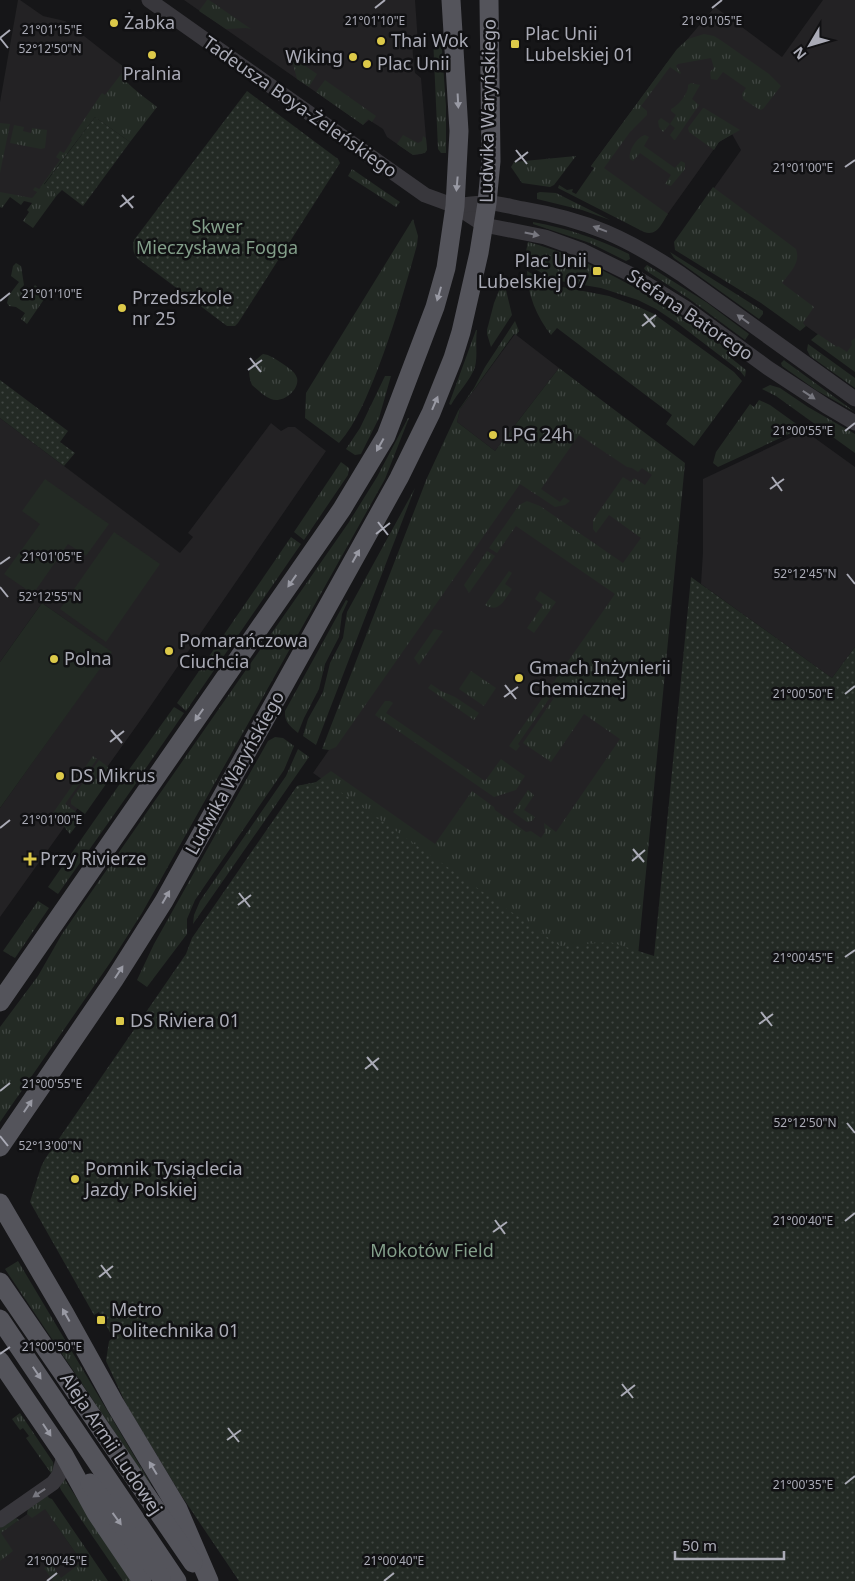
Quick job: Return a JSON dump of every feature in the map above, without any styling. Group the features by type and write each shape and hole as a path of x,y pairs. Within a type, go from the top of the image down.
{"main road":[{"name":"Ludwika Waryńskiego","path":"0,1002 342,509 386,436 435,306 446,268 455,206 459,113 451,0"},
{"name":"Ludwika Waryńskiego","path":"0,1147 114,980 155,916 399,478 431,413 453,358 468,302 484,225 491,152 489,0"},
{"path":"0,1203 115,1404 178,1509 208,1581"},
{"name":"Aleja Armii Ludowej","path":"0,1282 208,1581"},
{"name":"Aleja Armii Ludowej","path":"0,1319 177,1581"},
{"path":"0,1361 64,1455 96,1512 142,1581"},
{"path":"64,1455 102,1498 164,1581"}],"street":[{"name":"Tadeusza Boya-Żeleńskiego","path":"149,0 418,190 434,199 455,206 484,225"},
{"name":"Tadeusza Boya-Żeleńskiego","path":"455,206 487,203"},
{"name":"Stefana Batorego","path":"487,203 570,218 609,232 644,250 702,289 855,399"},
{"name":"Stefana Batorego","path":"484,225 532,233 550,239 581,250 632,275 680,304 768,368 855,423"},
{"path":"632,275 644,250"},
{"path":"768,368 783,347"},
{"path":"0,1520 53,1483 64,1455"}],"shaded area":[{"path":"18,0 43,16 65,21 126,69 123,73 124,78 32,199 0,193 0,102"},
{"name":"Plac Unii","path":"184,0 415,0 418,43 412,39 413,56 415,73 421,78 427,150 422,154 413,155 387,137 383,129 369,120 363,125"},
{"path":"823,0 855,0 855,361 680,236 741,150 732,134 719,142 664,219 591,166 666,64 715,7 782,57"},
{"path":"515,334 559,368 495,451 457,422 460,409"},
{"path":"563,411 657,476 610,942 560,946 313,773"},
{"path":"0,418 180,553 193,537 188,533 271,423 281,431 288,427 295,427 326,451 145,714 0,917 0,808 111,652 42,603 0,662"},
{"path":"794,436 812,436 855,467 855,647 832,678 701,584 703,479"},
{"path":"42,1504 95,1581 0,1581 0,1533"}],"green space":[{"path":"207,0 251,29 226,29 199,11"},
{"path":"704,34 714,36 722,41 769,74 781,86 763,109 760,110 743,99 742,94 746,88 723,72 717,80 711,79 710,72 714,68 711,58 678,64 676,66 680,74 670,67 641,106 647,111 647,115 630,132 604,168 668,214 659,228 653,232 644,232 558,188 559,185 567,190 573,189 572,192 576,194 594,168 591,166 677,49 688,39"},
{"path":"441,36 446,106 446,153 441,153 438,149 433,37"},
{"path":"287,53 317,74 309,87 297,79 292,60"},
{"path":"115,60 126,69 123,76 128,83 157,107 130,142 95,117 44,184 57,195 33,228 23,221 32,203 24,201 21,205 10,197 2,208 0,207 0,192 32,198 37,192 33,190 35,187 39,189 60,160 56,157 60,151 64,153 71,139 102,93 105,95 125,69"},
{"path":"325,80 376,116 372,122 368,119 363,125 316,92"},
{"path":"691,83 700,85 692,99 699,105 675,140 670,135 675,128 670,124 676,115 671,109 677,105 687,92 688,85"},
{"name":"Skwer Mieczysława Fogga","path":"247,91 338,159 340,163 238,323 235,326 227,326 138,259 133,246 134,240"},
{"path":"703,108 740,130 719,142 714,150 689,132 688,128"},
{"path":"95,117 130,142 83,206 62,190 57,195 44,185"},
{"path":"661,118 670,124 663,132 659,127 658,121"},
{"path":"0,123 10,124 0,173"},
{"path":"14,125 24,127 23,131 31,133 32,128 47,130 45,148 41,149 10,143"},
{"path":"403,135 418,143 422,141 423,136 426,138 427,150 425,153 413,155 397,144"},
{"path":"645,135 649,137 644,146 675,168 681,161 685,163 685,169 671,186 665,184 671,175 640,153 633,161 630,159 630,152 634,145 639,138"},
{"path":"576,156 554,185 550,187 522,183 511,167 514,162"},
{"path":"352,169 400,202 396,207 348,176"},
{"path":"713,187 796,249 796,263 782,283 814,307 803,323 806,326 800,331 761,303 675,250 674,242"},
{"path":"537,193 556,193 610,220 582,210 537,199"},
{"path":"413,219 418,236 417,245 394,324 365,399 356,418 339,443 305,418 306,393"},
{"path":"533,222 558,227 594,239 629,254 630,259 626,261 590,243 533,224"},
{"path":"528,242 584,262 610,274 661,303 734,354 731,358 746,370 745,377 740,371 680,325 656,309 638,300 601,288 554,280 521,261 525,256"},
{"path":"670,252 763,311 763,314 759,319 674,258"},
{"path":"16,263 21,266 24,285 20,290 27,295 35,285 47,295 27,324 21,319 25,313 16,307 9,306 7,303 9,295 19,282 11,276 13,266"},
{"path":"647,265 706,302 749,334 745,340 688,298 645,270 644,268"},
{"path":"527,271 552,285 609,296 654,314 734,372 742,381 694,446 666,424 672,415 557,328 551,335 541,321 534,305 527,280"},
{"path":"502,283 506,290 512,315 491,347 487,330 494,303"},
{"path":"515,321 519,331 516,335 514,334 460,409 457,422 495,451 559,368 685,463 633,1008 297,786 316,782 331,771 435,844 472,791 526,832 531,831 541,838 545,832 544,823 556,832 620,739 584,714 551,762 523,743 556,695 553,693 518,744 520,746 516,751 509,746 615,594 516,526 497,553 489,548 519,505 527,501 540,506 623,563 641,538 609,515 596,533 593,529 593,520 623,477 631,482 634,478 645,485 652,475 642,468 638,472 627,467 579,435 541,489 560,502 564,497 570,501 565,505 555,507 520,484 336,747 329,750 322,749 427,478 458,411"},
{"path":"476,330 475,367 451,405 449,404"},
{"path":"818,334 847,352 852,345 851,341 855,338 855,372 811,340"},
{"path":"808,344 855,378 855,388 810,356 807,350"},
{"path":"263,354 276,359 296,375 296,387 285,398 280,400 271,399 263,395 252,385 249,375 250,368"},
{"path":"784,360 855,412 816,390 782,366 781,363"},
{"path":"385,376 391,376 379,418 361,454 355,455 346,449 360,428"},
{"path":"0,380 68,431 60,442 75,453 64,466 0,418"},
{"path":"770,385 780,388 808,407 855,434 855,453 776,396 762,389"},
{"path":"759,400 770,405 802,428 718,467 713,463 716,452 750,404 754,407"},
{"path":"408,418 385,479 142,913 112,960 0,1122 0,1027 38,976 62,934 349,522 377,477"},
{"path":"341,462 349,468 348,475 304,540 294,532"},
{"path":"45,479 109,524 86,556 68,544 33,594 4,574 40,524 22,511"},
{"path":"415,488 316,745 303,736 308,719 323,692 330,663 343,638 347,612"},
{"path":"114,532 160,564 106,642 60,609"},
{"path":"291,537 301,544 186,711 177,703"},
{"path":"487,551 495,556 469,593 464,585"},
{"path":"509,571 512,573 505,584 512,589 507,597 498,607 494,608 485,605"},
{"name":"Mokotów Field","path":"691,577 832,678 855,647 855,1581 239,1581 181,1495 126,1404 106,1361 109,1341 113,1338 99,1312 94,1315 30,1202 41,1167 186,954 192,938 297,786 316,783 322,779 560,946 610,942 654,956"},
{"path":"540,591 556,602 534,633 527,628 543,605 535,599"},
{"path":"346,600 348,601 342,614 339,637 325,664 319,689 298,733 287,721 285,711"},
{"path":"42,603 112,652 0,808 0,662"},
{"path":"434,629 443,631 419,665 414,658"},
{"path":"471,671 496,688 484,706 459,689"},
{"path":"431,684 479,713 474,720 428,688"},
{"path":"385,701 393,703 386,713 485,781 501,759 525,776 516,790 494,797 375,715"},
{"path":"174,707 184,713 139,778 128,771"},
{"path":"275,737 283,738 294,746 284,770 195,900 187,919 187,934 147,987 137,980 154,944 268,741"},
{"path":"298,749 309,757 193,924 194,915 200,901 286,776"},
{"path":"93,756 97,759 65,804 83,817 70,834 53,813"},
{"path":"99,760 112,770 113,774 85,814 71,804 71,800"},
{"path":"126,775 137,782 58,894 48,887"},
{"path":"528,790 534,795 524,810 535,817 532,821 527,822 513,812"},
{"path":"38,901 49,908 15,958 3,951"},
{"path":"18,1261 151,1484 150,1485 5,1269"},
{"path":"20,1413 53,1462 53,1476 26,1438 29,1436 23,1428 20,1430 12,1419"},
{"path":"63,1477 131,1581 123,1581 61,1490 59,1485"},
{"path":"47,1495 52,1499 108,1581 53,1581 44,1568 51,1563 61,1578 82,1562 45,1509 32,1518 27,1514 28,1508"},
{"path":"16,1518 19,1520 1,1533 13,1551 0,1561 0,1527"}],"place":[{"name":"Żabka","path":"114,23"},
{"name":"Thai Wok","path":"381,41"},
{"name":"Plac Unii Lubelskiej 01","path":"515,44"},
{"name":"Pralnia","path":"152,55"},
{"name":"Wiking","path":"353,57"},
{"name":"Plac Unii","path":"367,64"},
{"name":"Plac Unii Lubelskiej 07","path":"597,271"},
{"name":"Przedszkole nr 25","path":"122,308"},
{"name":"LPG 24h","path":"493,435"},
{"name":"Pomarańczowa Ciuchcia","path":"169,651"},
{"name":"Polna","path":"54,659"},
{"name":"Gmach Inżynierii Chemicznej","path":"519,678"},
{"name":"DS Mikrus","path":"60,776"},
{"name":"Przy Rivierze","path":"30,859"},
{"name":"DS Riviera 01","path":"120,1021"},
{"name":"Pomnik Tysiąclecia Jazdy Polskiej","path":"75,1179"},
{"name":"Metro Politechnika 01","path":"101,1320"}]}
